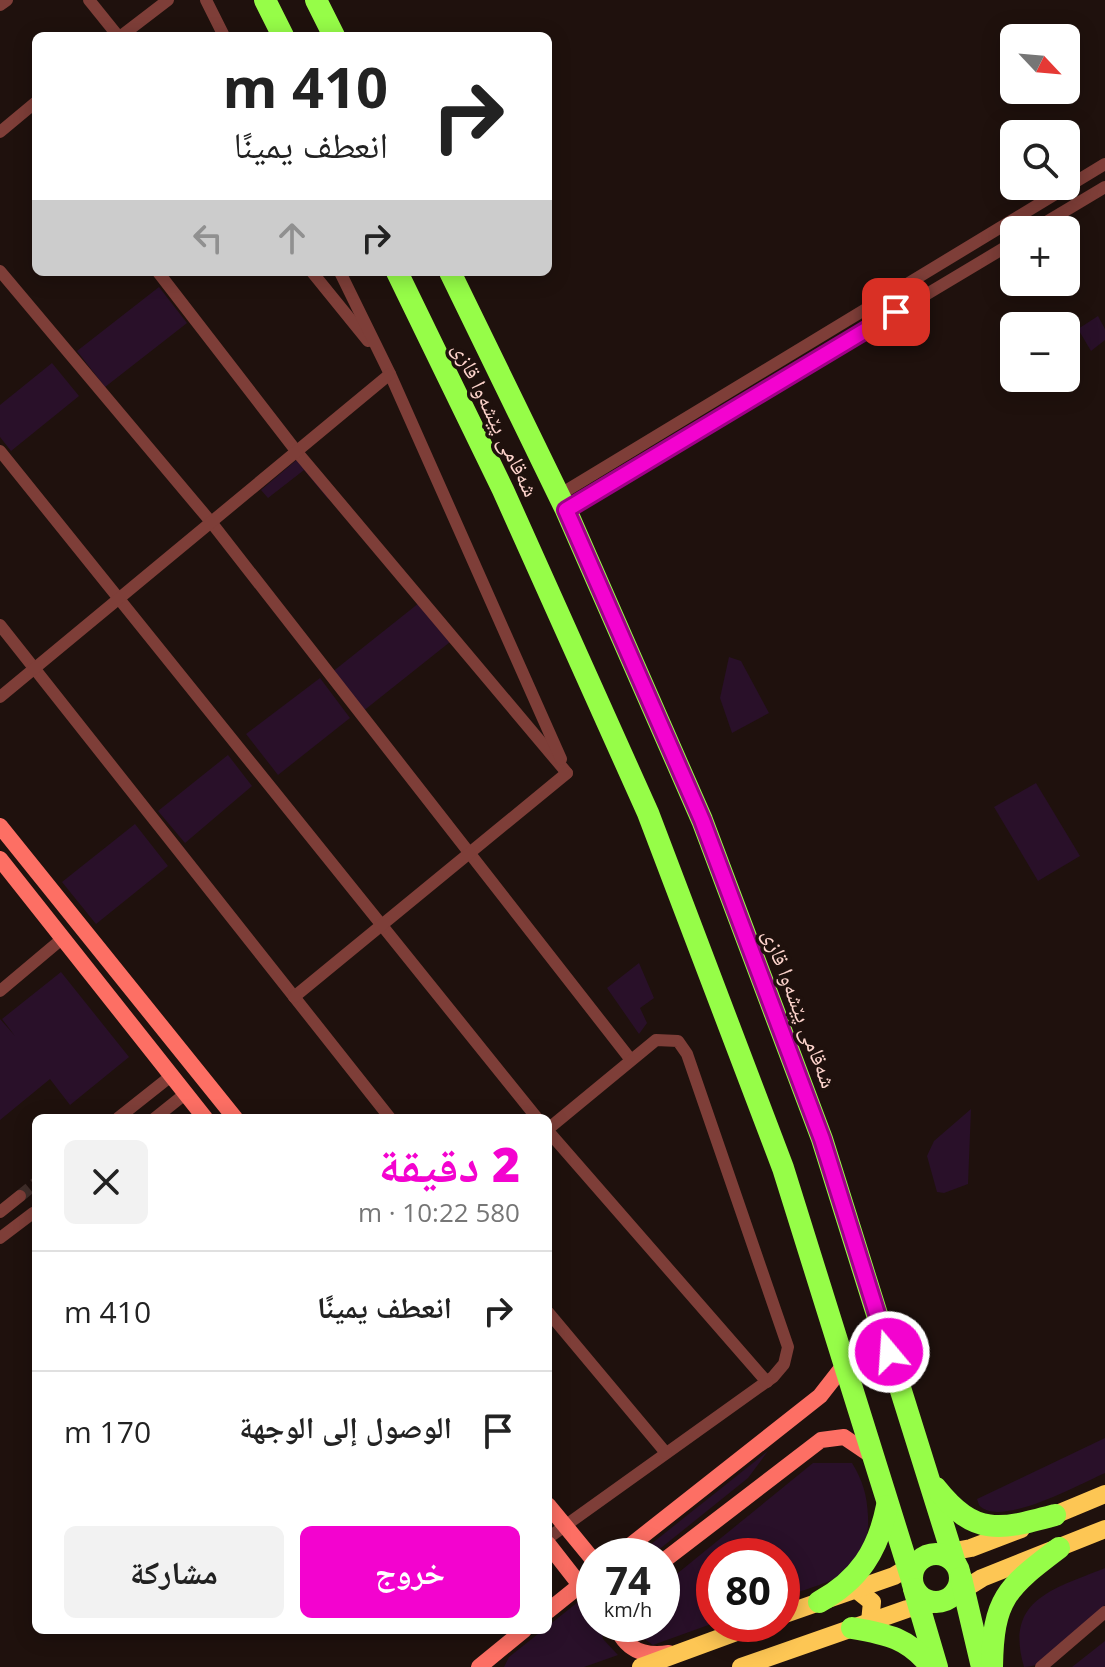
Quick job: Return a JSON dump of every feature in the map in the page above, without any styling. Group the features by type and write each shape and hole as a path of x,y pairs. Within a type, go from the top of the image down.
{"highway":[{"path":"265,0 281,32"},
{"path":"316,0 332,32"},
{"name":"شەقامی پێشەوا قازی","path":"399,276 503,490 648,813 783,1168 888,1501 937,1578 982,1667"},
{"name":"شەقامی پێشەوا قازی","path":"452,276 562,502 702,820 822,1139 927,1473 937,1578 934,1667"},
{"path":"927,1473 949,1504 966,1519 982,1525 1010,1527 1055,1515"},
{"path":"819,1602 841,1590 864,1567 882,1533 888,1501"},
{"path":"992,1667 993,1630 1000,1605 1024,1575 1059,1548"},
{"path":"861,1625 896,1636 916,1649 934,1667"}],"main road":[{"path":"741,1667 861,1625 937,1578 1055,1515 1105,1494"},
{"path":"800,1609 857,1590 937,1578 1059,1548 1105,1529"},
{"path":"857,1590 872,1602 861,1625"},
{"path":"641,1667 708,1642"}],"street":[{"path":"0,5 7,0"},
{"path":"89,0 117,32"},
{"path":"125,32 168,0"},
{"path":"206,0 222,32"},
{"path":"0,132 32,109"},
{"path":"562,502 1105,164"},
{"path":"1056,216 1105,187"},
{"path":"562,502 1000,250"},
{"path":"0,271 211,522 631,1060"},
{"path":"161,276 297,452 567,773"},
{"path":"315,276 382,358"},
{"path":"342,276 390,374 567,773"},
{"path":"0,697 390,374"},
{"path":"0,451 534,1114"},
{"path":"0,625 387,1114"},
{"path":"294,997 567,773"},
{"path":"0,826 226,1114"},
{"path":"0,859 202,1114"},
{"path":"0,991 63,938"},
{"path":"131,1025 148,1011"},
{"path":"552,1127 631,1060 663,1038 678,1041 687,1054 787,1338 784,1364 767,1382 552,1535"},
{"path":"123,1114 171,1076"},
{"path":"160,1114 185,1094"},
{"path":"552,1135 767,1382"},
{"path":"0,1212 20,1196"},
{"path":"0,1238 32,1214"},
{"path":"552,1317 666,1453"},
{"path":"640,1538 820,1396 845,1364"},
{"path":"680,1548 760,1485 828,1438 850,1439 875,1458"},
{"path":"760,1485 779,1464 781,1455 778,1447 765,1442"},
{"path":"552,1510 576,1539"},
{"path":"552,1549 576,1580"},
{"path":"552,1608 576,1588"},
{"path":"1041,1667 1105,1612"},
{"path":"479,1667 519,1634"},
{"path":"625,1642 640,1652 653,1655 686,1650"}],"shaded area":[{"path":"159,287 187,323 105,387 77,351"},
{"path":"1098,316 1105,329 1105,340 1091,351 1080,328"},
{"path":"52,363 79,396 11,451 0,437 0,405"},
{"path":"300,457 332,496 328,499 304,470 268,498 261,490"},
{"path":"424,599 455,638 362,712 331,673"},
{"path":"729,657 741,661 769,713 732,733 720,698"},
{"path":"320,678 350,718 278,775 246,734"},
{"path":"228,755 252,786 185,843 158,811"},
{"path":"1036,783 1080,856 1038,881 994,807"},
{"path":"135,824 168,866 96,924 62,882"},
{"path":"639,963 654,998 640,1008 647,1023 639,1034 607,988"},
{"path":"61,972 129,1057 70,1105 50,1079 0,1120 0,1019 15,1036 2,1019"},
{"path":"971,1109 968,1184 944,1193 937,1192 927,1156 934,1141"},
{"path":"1105,1438 1105,1473 1021,1508 989,1511 979,1505 977,1499"},
{"path":"768,1451 748,1478 673,1538 659,1538"},
{"path":"813,1463 852,1463 862,1482 868,1516 862,1553 855,1565 831,1580 800,1591 800,1538 721,1538"},
{"path":"696,1558 696,1629 680,1635 680,1571"},
{"path":"1105,1568 1105,1605 1058,1653 1024,1667 1020,1644 1021,1626 1027,1611 1052,1591"},
{"path":"576,1603 576,1642 606,1642 618,1655 584,1667 504,1667 509,1657 538,1634 552,1634 552,1623"},
{"path":"1105,1641 1105,1667 1072,1667"}],"tunnel":[{"path":"20,1196 32,1186"}],"route":[{"path":"889,1352 822,1139 702,820 566,510 896,312"}]}
